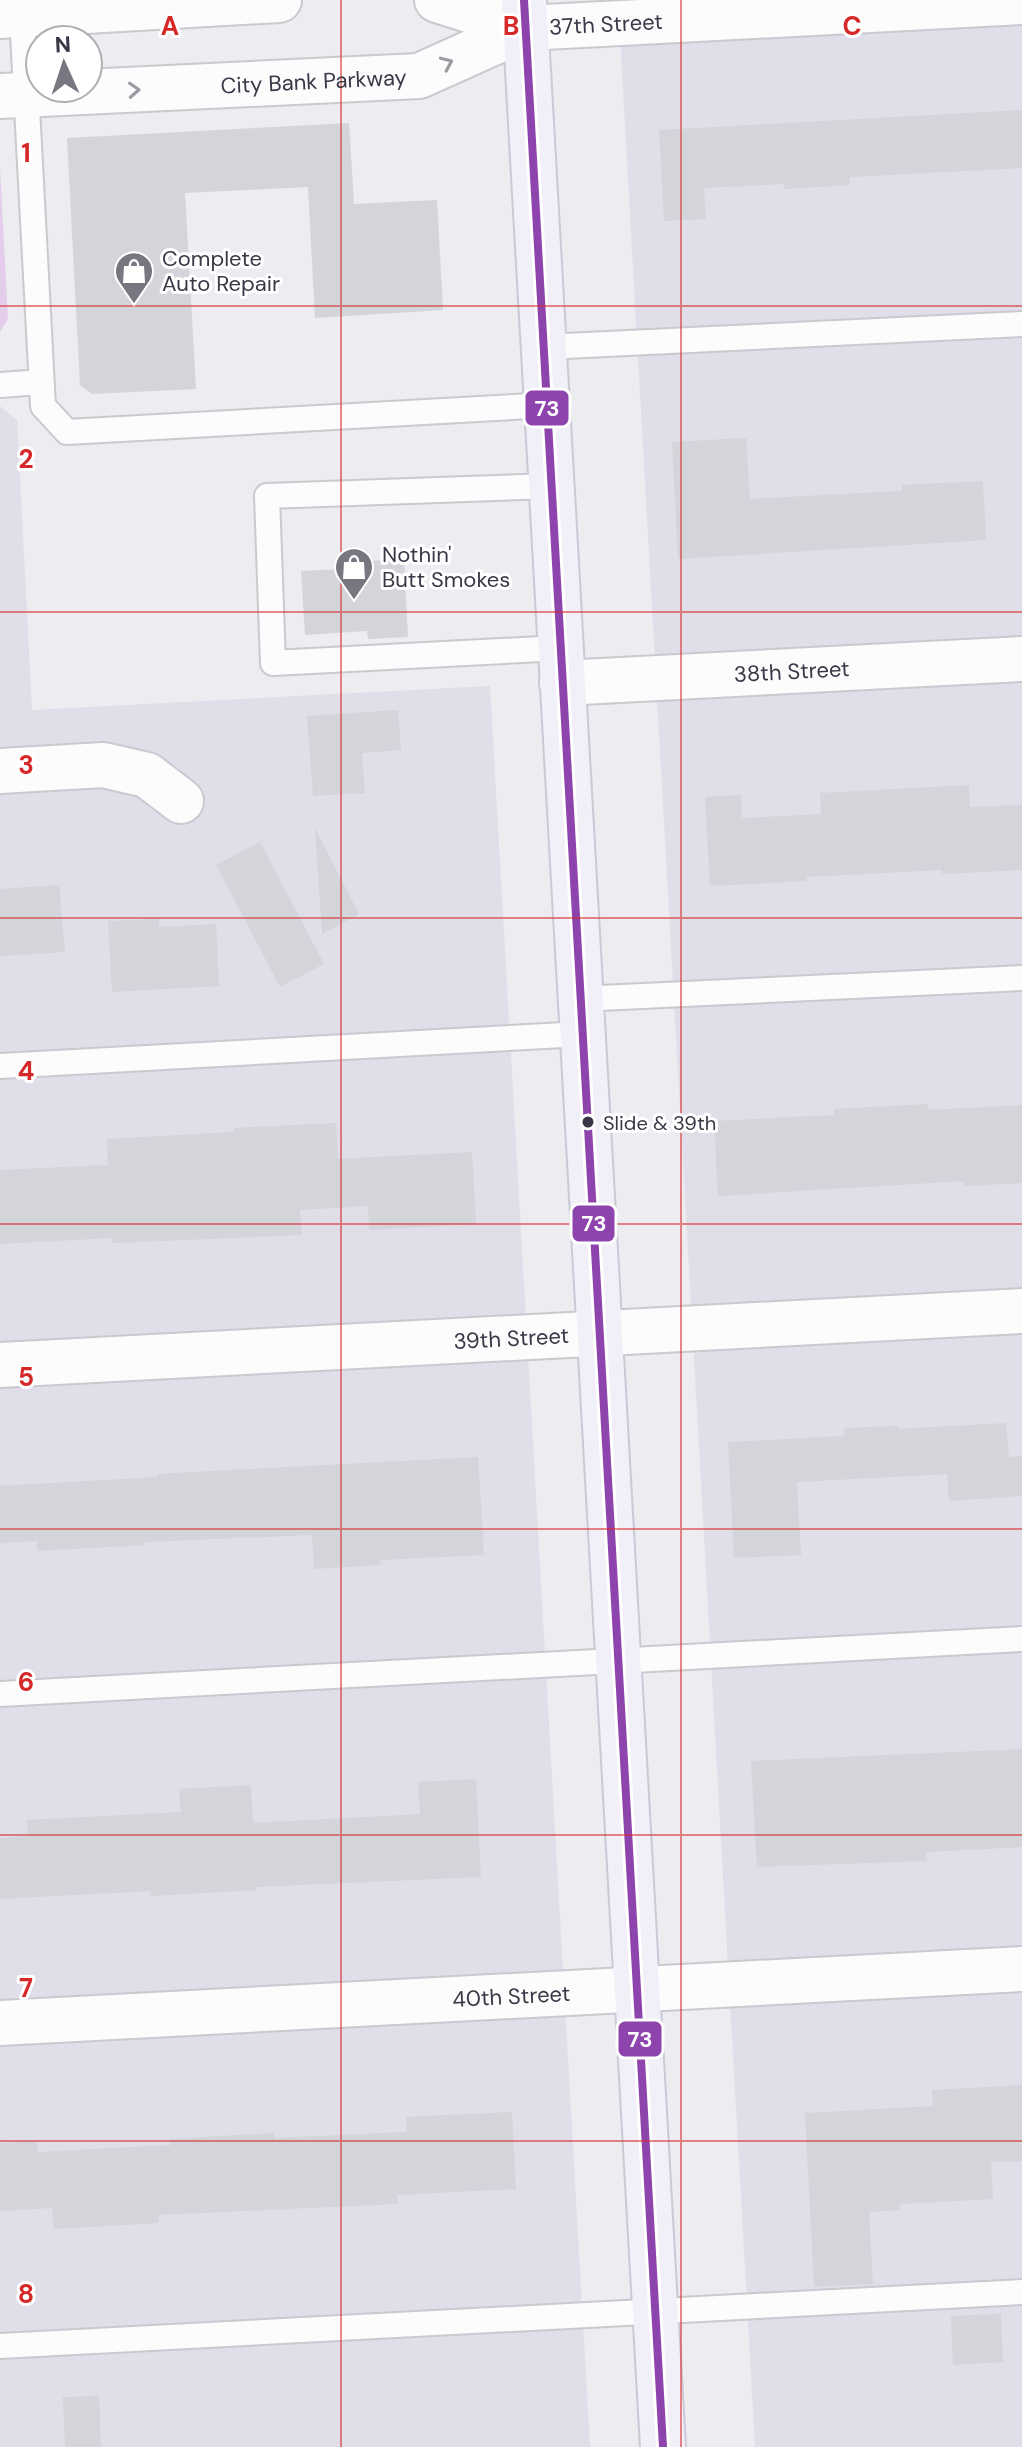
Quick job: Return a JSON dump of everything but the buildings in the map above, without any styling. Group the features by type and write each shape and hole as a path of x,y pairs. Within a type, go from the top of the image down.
{"main road":[{"path":"525,14 663,2447"}],"street":[{"path":"33,11 279,0"},
{"path":"437,0 525,14"},
{"name":"37th Street","path":"525,14 1022,2"},
{"name":"City Bank Parkway","path":"13,95 419,76 525,14"},
{"name":"38th Street","path":"561,666 1022,659"},
{"path":"0,771 103,765 147,775 181,801"},
{"name":"39th Street","path":"0,1365 1022,1311"},
{"name":"40th Street","path":"0,2023 1022,1969"}],"lane":[{"path":"33,11 13,95 43,406 67,432 549,405"},
{"path":"544,347 1022,324"},
{"path":"0,385 41,382"},
{"path":"553,486 267,496 273,663 561,666"},
{"path":"0,1066 1022,978"},
{"path":"0,1694 1022,1639"},
{"path":"0,2346 1022,2292"}],"shaded area":[{"path":"618,0 1022,0 1022,2447 755,2447"},
{"path":"0,168 8,319 0,332"},
{"path":"0,406 17,420 32,710 490,686 590,2447 0,2447"}],"transit line":[{"name":"73","path":"524,0 663,2447"}],"place":[{"name":"Complete Auto Repair","path":"134,305"},
{"name":"Nothin' Butt Smokes","path":"354,601"},
{"name":"Slide & 39th","path":"588,1122"}]}
